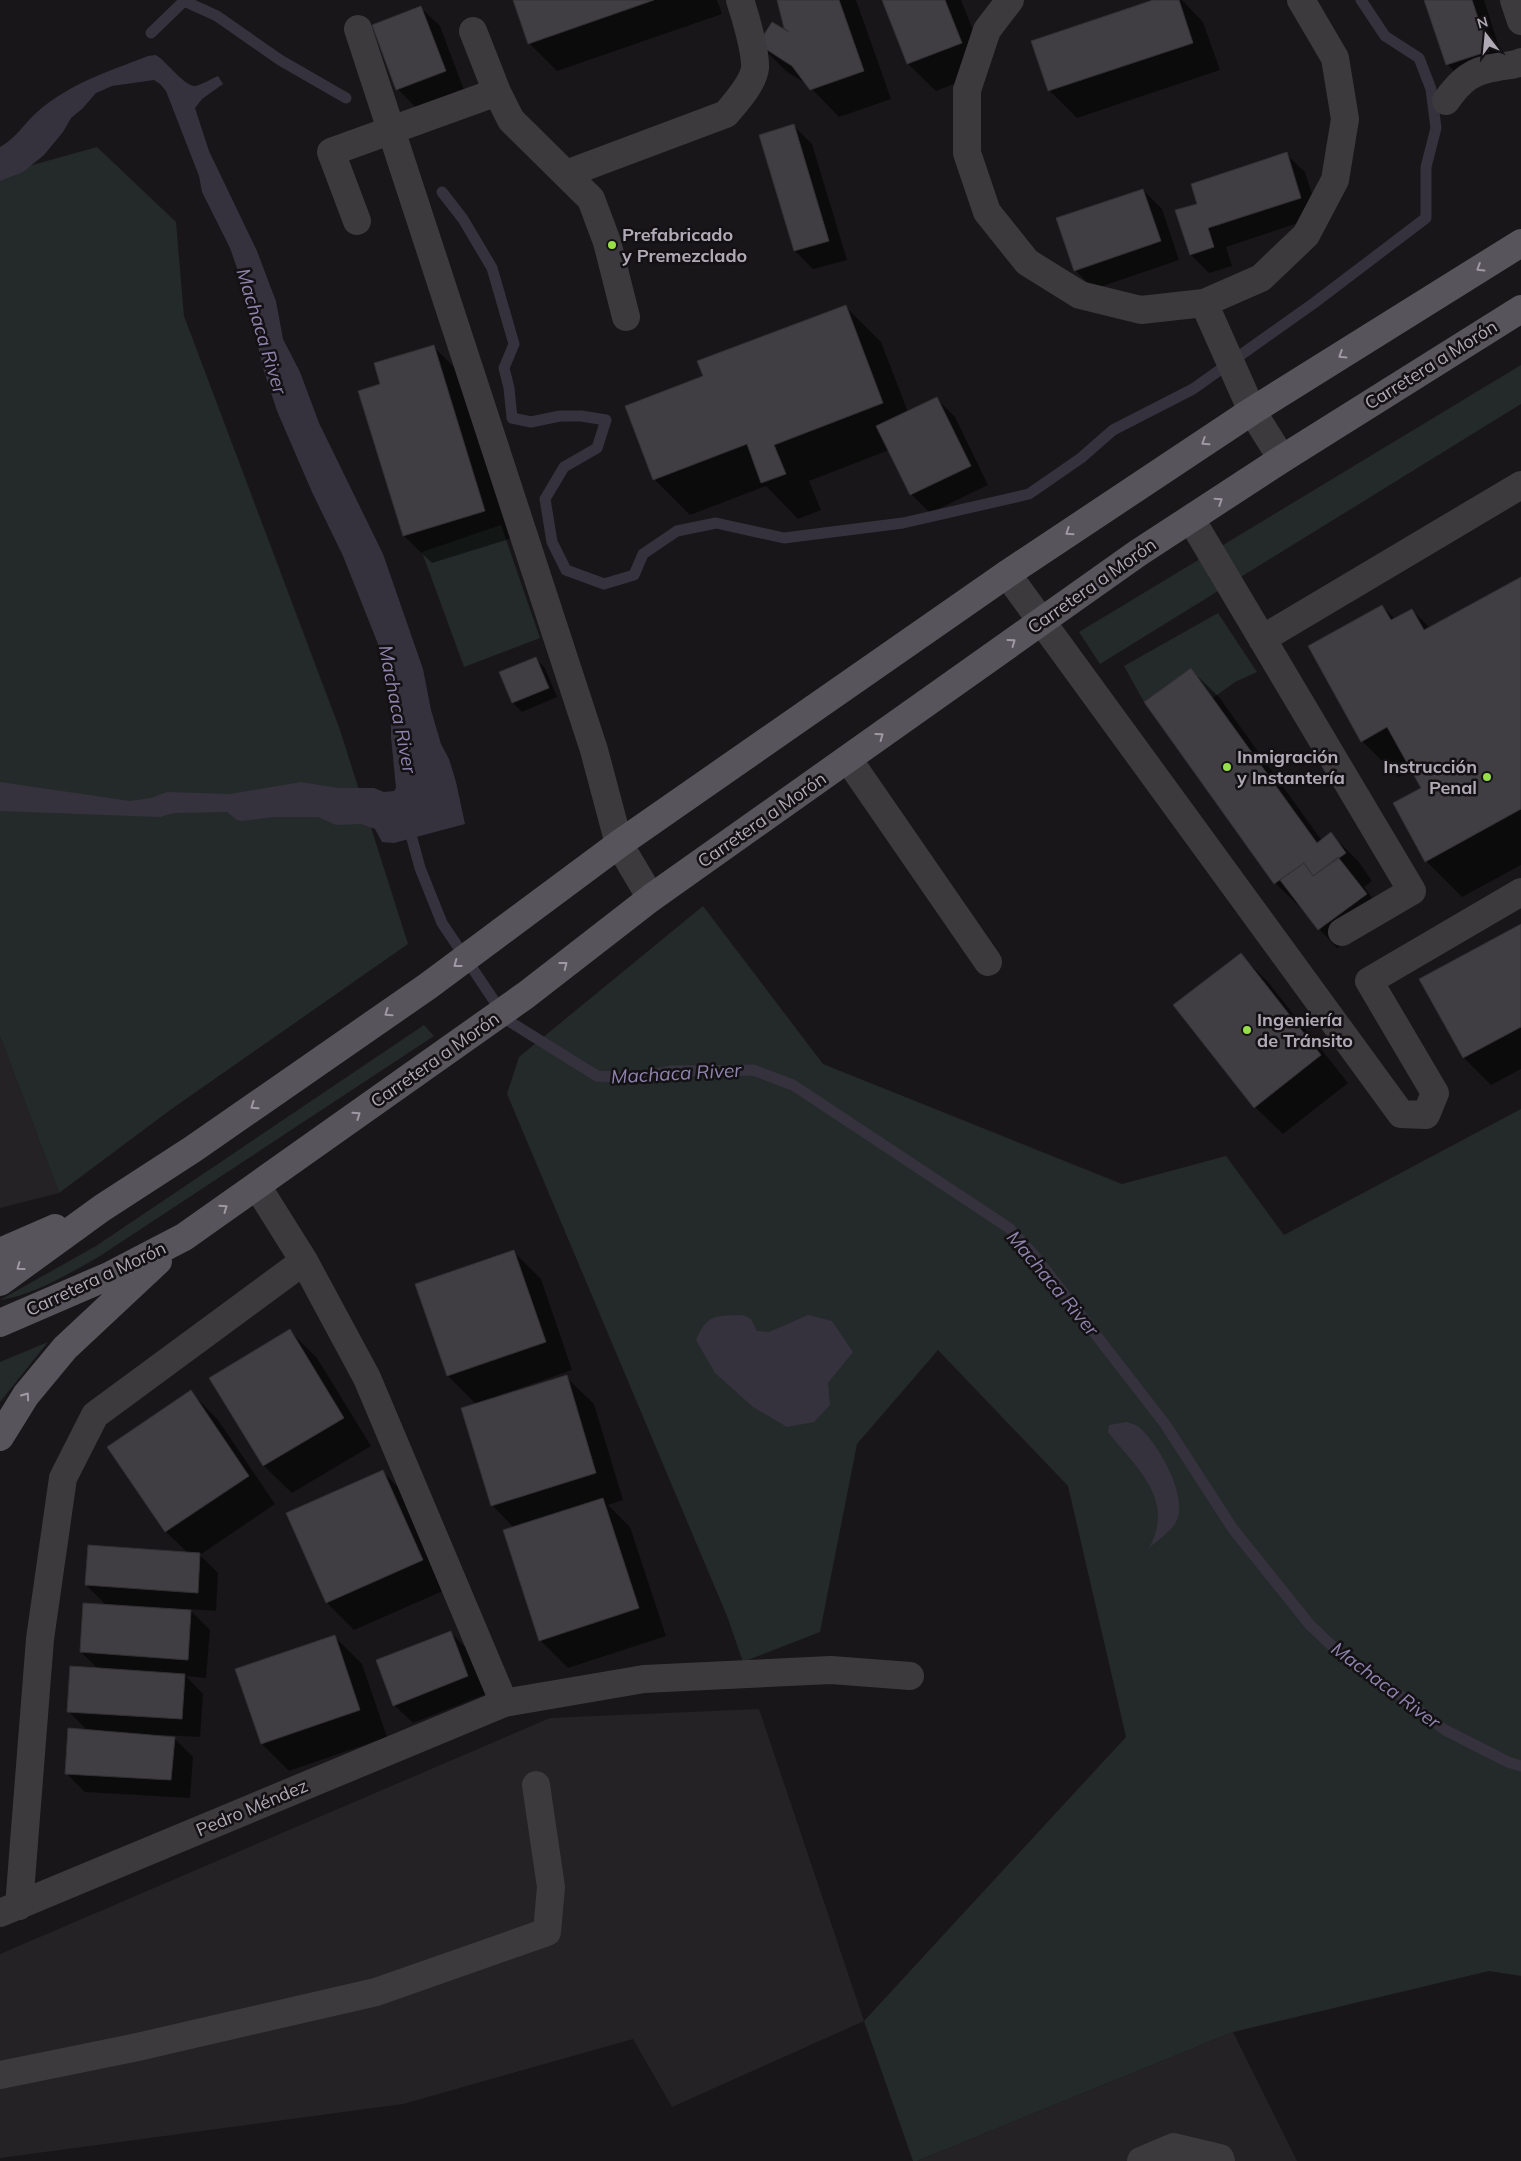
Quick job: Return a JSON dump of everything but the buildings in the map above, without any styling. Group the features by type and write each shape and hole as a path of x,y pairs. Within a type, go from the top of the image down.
{"main road":[{"path":"0,1282 102,1208 193,1148 428,986 619,844 1007,574 1252,411 1521,242"},
{"name":"Carretera a Morón","path":"0,1324 111,1275 184,1236 526,995 651,898 1041,621 1282,459 1521,308"},
{"path":"0,1252 102,1208"},
{"path":"0,1437 26,1395 64,1348 184,1236"}],"street":[{"path":"566,174 726,114 743,94 755,68 748,20 740,0"},
{"path":"1010,0 987,30 966,90 967,153 988,212 1027,262 1080,295 1141,310 1204,304 1261,278 1306,235 1335,180 1345,119 1335,58 1301,0"},
{"path":"1514,0 1521,21"},
{"path":"358,30 594,750 619,844 651,898"},
{"path":"473,31 497,92 511,120 591,199 607,242 626,317"},
{"path":"1446,101 1458,84 1473,73 1496,67 1514,66 1521,62"},
{"path":"356,221 331,152 497,92"},
{"path":"1204,304 1252,411 1282,459"},
{"path":"1262,639 1521,485"},
{"path":"1191,519 1412,891 1342,932"},
{"path":"1007,574 1401,1114 1426,1115 1435,1092 1369,981 1521,892"},
{"path":"848,759 988,962"},
{"path":"257,1186 304,1261 367,1378 504,1702"},
{"path":"9,1910 40,1639 63,1478 95,1415 304,1261"},
{"name":"Pedro Méndez","path":"9,1910 504,1702 644,1679 831,1670 910,1676"},
{"path":"0,2075 133,2048 376,1992 547,1932 550,1887 536,1785"},
{"path":"1141,2161 1174,2147 1220,2158 1221,2161"}],"shaded area":[{"path":"97,147 176,222 184,316 340,730 408,944 173,1108 59,1193 0,1036 0,174"},
{"path":"1521,365 1521,404 1100,664 1079,632"},
{"path":"501,525 540,638 464,667 422,552"},
{"path":"1218,613 1257,672 1235,682 1213,698 1191,668 1144,702 1124,666"},
{"path":"703,906 823,1064 1122,1184 1226,1156 1284,1235 1521,1109 1521,1976 1489,1971 1233,2032 913,2161 864,2021 1126,1737 1068,1486 938,1350 857,1444 820,1632 743,1662 727,1616 507,1094 519,1057"},
{"path":"424,1025 434,1036 100,1256 39,1288 0,1300 96,1246"},
{"path":"0,1036 59,1193 0,1208"},
{"path":"48,1342 0,1402 0,1362"},
{"path":"759,1709 864,2021 672,2107 633,2039 403,2104 0,2158 0,1954 550,1718"},
{"path":"1233,2032 1297,2161 917,2161"}],"water":[{"path":"156,55 192,86 199,85 218,76 223,84 202,99 195,108 209,151 257,251 276,301 283,339 300,372 319,423 383,554 423,669 431,710 441,744 449,759 456,782 465,824 394,843 382,842 375,829 361,824 336,825 318,817 274,817 242,821 237,820 227,812 174,813 160,817 0,811 0,782 130,801 151,798 167,792 230,794 301,782 338,788 374,788 384,792 394,791 396,788 391,737 391,707 380,649 343,556 312,492 277,411 263,368 246,294 230,248 202,192 199,176 166,91 154,80 112,86 96,93 71,118 63,132 44,155 23,172 0,181 0,147 15,136 36,113 62,94 89,79 148,56"},
{"path":"743,1315 751,1319 757,1331 769,1332 808,1315 832,1321 853,1352 828,1383 830,1405 814,1422 787,1427 753,1407 715,1373 696,1340 700,1331 709,1320 714,1318"},
{"path":"1127,1422 1140,1428 1155,1446 1169,1470 1178,1495 1179,1506 1176,1521 1166,1534 1149,1548 1156,1530 1158,1514 1155,1499 1149,1485 1140,1472 1108,1432 1109,1425"}],"waterway":[{"path":"442,192 463,219 492,268 514,344 504,368 509,388 512,418 531,422 560,416 581,416 606,420 597,448 564,467 545,499 552,542 566,570 604,584 634,575 643,554 677,531 716,523 784,538 903,523 1029,494 1081,458 1113,430 1193,389 1314,303 1426,218 1426,167 1436,128 1431,89 1419,58 1385,36 1361,0"},
{"path":"151,33 184,1 217,16 280,60 346,98"},
{"name":"Machaca River","path":"408,824 420,868 442,923 507,1020 597,1076 638,1078 670,1071 753,1070 793,1085 1009,1228 1034,1255 1165,1424 1233,1529 1310,1625 1348,1661 1394,1691 1445,1730 1508,1762 1521,1766"}],"place":[{"name":"Prefabricado y Premezclado","path":"612,245"},
{"name":"Inmigración y Instantería","path":"1227,767"},
{"name":"Instrucción Penal","path":"1487,777"},
{"name":"Ingeniería de Tránsito","path":"1247,1030"}]}
